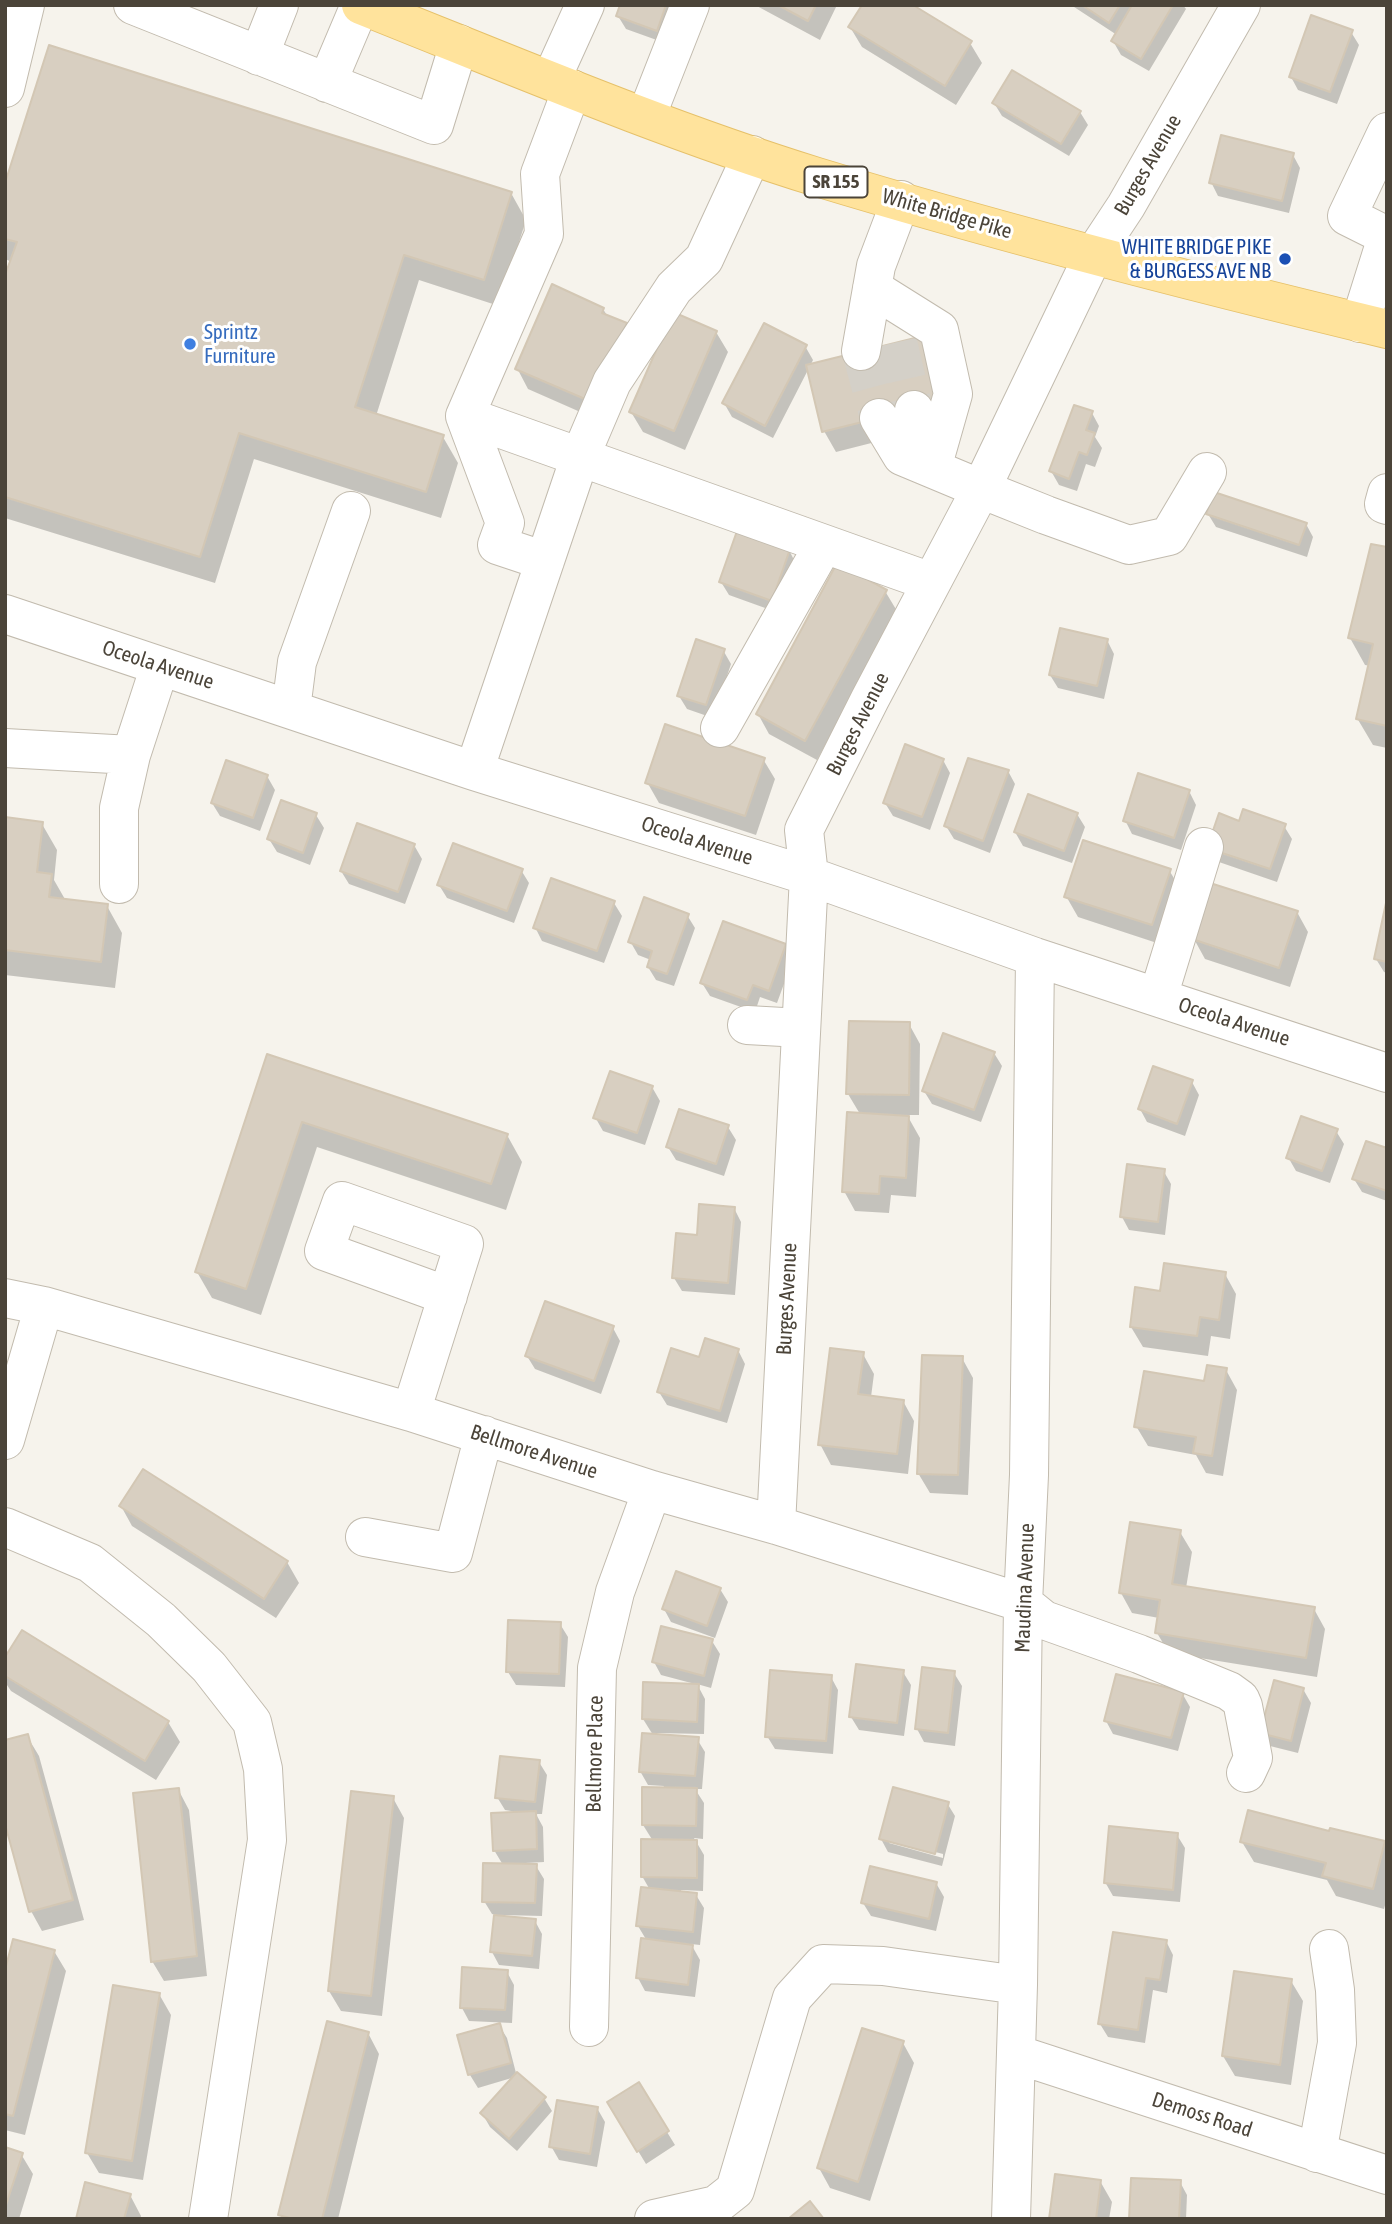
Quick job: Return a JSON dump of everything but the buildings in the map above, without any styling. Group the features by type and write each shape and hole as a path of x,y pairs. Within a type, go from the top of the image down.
{"main road":[{"name":"White Bridge Pike","path":"360,5 646,117 816,176 1093,256 1373,326"}],"street":[{"path":"5,88 25,5"},
{"path":"133,5 434,125 459,44"},
{"path":"259,55 279,5"},
{"path":"327,83 360,5"},
{"path":"545,561 497,545 505,523 465,416 544,234 540,174 585,5"},
{"path":"646,117 690,5"},
{"name":"Burges Avenue","path":"776,1525 809,876 804,830 981,489 1093,256 1126,206 1241,5"},
{"path":"1373,326 1387,236 1347,216 1387,132"},
{"path":"474,771 580,457 612,382 674,288 704,259 752,155"},
{"path":"898,342 876,266 901,200"},
{"path":"861,351 885,296"},
{"path":"885,296 939,330 953,394 932,468"},
{"path":"897,414 902,456 1046,515 1129,545 1170,536 1207,471"},
{"path":"465,416 931,582"},
{"path":"1387,493 1384,504 1387,505"},
{"path":"291,709 297,662 351,511"},
{"path":"720,728 824,544"},
{"name":"Oceola Avenue","path":"5,614 474,771 809,876 1035,957 1387,1073"},
{"path":"119,884 119,808 131,755 160,666"},
{"path":"5,748 131,755"},
{"path":"1158,998 1204,847"},
{"name":"Maudina Avenue","path":"1011,2219 1018,1985 1023,1603 1029,1475 1035,957"},
{"path":"747,1025 801,1028"},
{"path":"411,1412 448,1296"},
{"name":"Bellmore Avenue","path":"5,1298 44,1306 411,1412 652,1490 776,1525 1023,1603 1044,1620 1139,1654 1229,1691 1240,1699 1253,1758 1245,1773"},
{"path":"5,1440 44,1306"},
{"path":"365,1537 453,1553 484,1436"},
{"name":"Bellmore Place","path":"589,2027 597,1668 615,1592 652,1490"},
{"path":"5,1527 90,1563 162,1619 209,1667 252,1722 263,1769 267,1840 208,2219"},
{"path":"1317,2152 1337,2043 1336,2001 1329,1950"},
{"path":"669,2217 716,2205 735,2190 792,1998 823,1964 883,1966 1018,1985"},
{"name":"Demoss Road","path":"1016,2054 1387,2175"}],"tunnel":[{"path":"898,342 914,410"},
{"path":"861,351 879,418"}],"place":[{"name":"WHITE BRIDGE PIKE & BURGESS AVE NB","path":"1285,259"},
{"name":"Sprintz Furniture","path":"190,344"}]}
